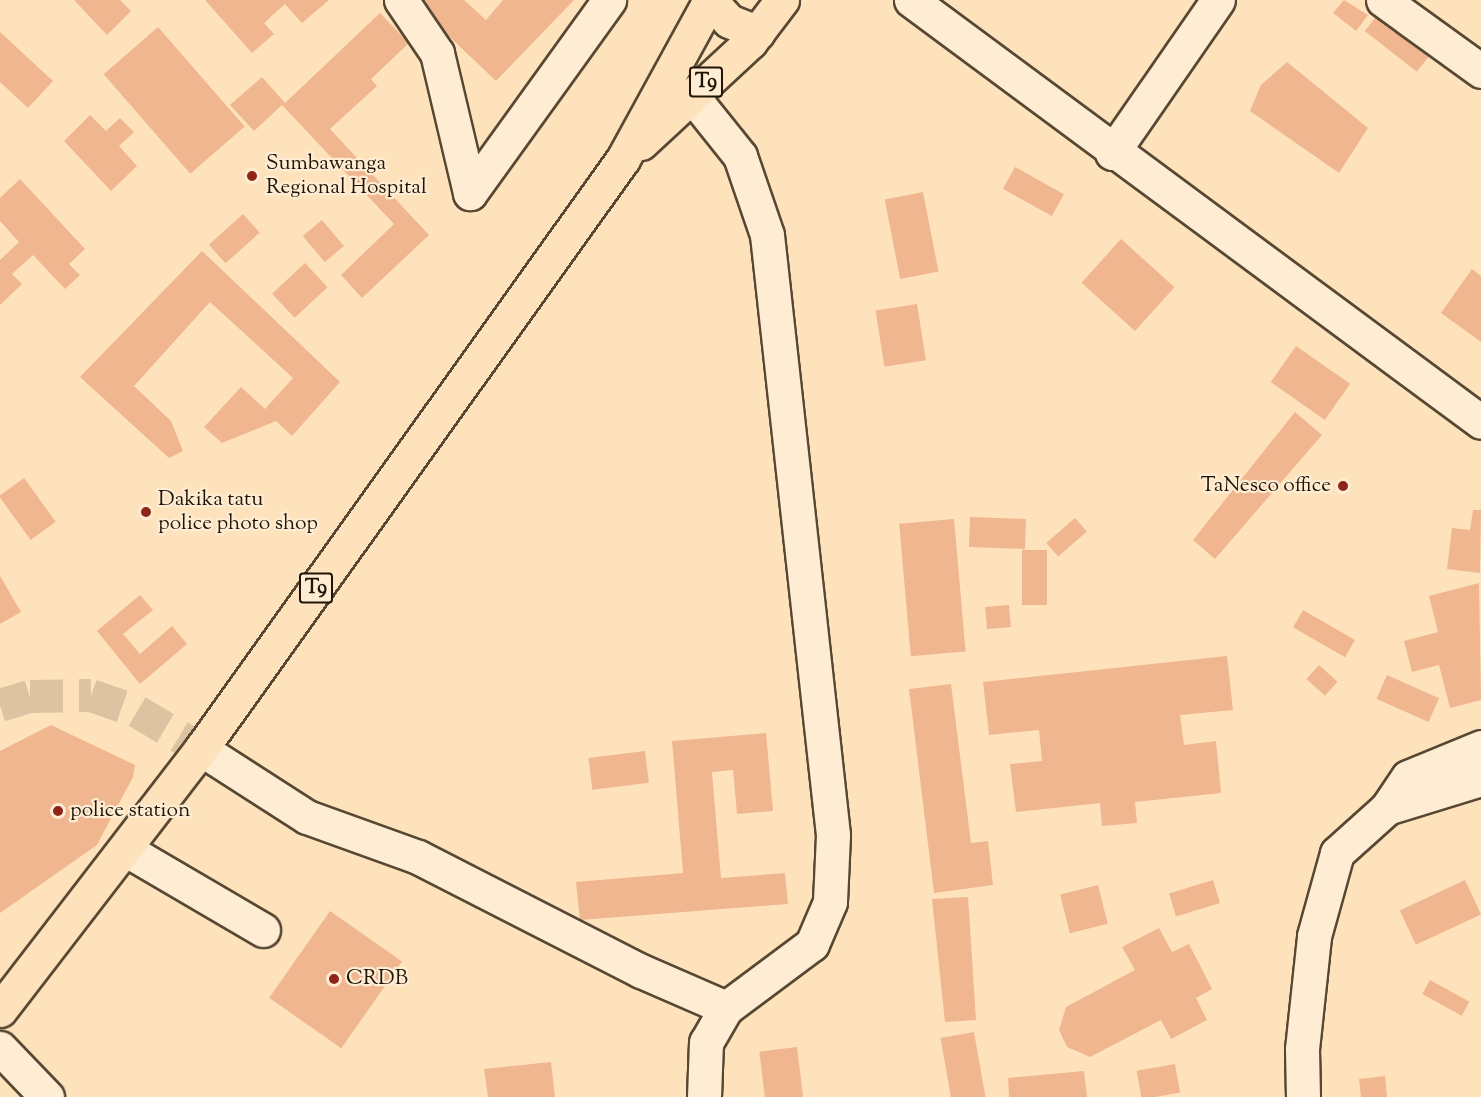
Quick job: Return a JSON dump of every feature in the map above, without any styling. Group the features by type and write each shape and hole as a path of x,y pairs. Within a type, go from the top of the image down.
{"highway":[{"name":"T9","path":"0,1010 201,749 623,159 710,0"},
{"path":"710,0 729,21 758,33"},
{"name":"T9","path":"623,159 758,33 782,0"}],"street":[{"path":"401,0 437,53 470,193 609,0"},
{"path":"911,0 1113,153 1481,422"},
{"path":"1113,153 1218,0"},
{"path":"1383,0 1481,71"},
{"path":"692,96 740,156 767,235 833,835 830,902 812,944 726,1008 706,1042 704,1097"},
{"path":"1303,1097 1302,1049 1314,936 1337,853 1387,808 1408,777 1481,747"},
{"path":"201,749 307,817 418,857 641,971 726,1008"},
{"path":"1387,808 1481,779"},
{"path":"125,849 263,930"},
{"path":"0,1048 47,1097"}],"building":[{"path":"74,0 120,0 131,11 107,35"},
{"path":"205,0 329,0 302,23 285,4 264,23 274,34 252,53"},
{"path":"411,0 464,0 486,20 503,0 574,0 496,81"},
{"path":"1344,0 1368,15 1356,31 1333,13"},
{"path":"380,13 409,43 371,79 377,86 330,129 429,235 362,298 341,275 394,224 282,105 254,131 230,105 262,77 285,103"},
{"path":"1379,13 1431,54 1417,72 1365,31"},
{"path":"158,27 245,127 190,174 104,74"},
{"path":"0,32 53,81 28,108 0,82"},
{"path":"1287,62 1368,128 1339,173 1250,111 1261,85"},
{"path":"90,115 106,131 120,118 134,132 119,146 137,166 111,191 64,141"},
{"path":"1015,167 1064,194 1052,216 1003,189"},
{"path":"20,179 85,249 69,264 80,275 65,289 33,255 12,274 22,284 0,305 0,260 19,242 0,221 0,198"},
{"path":"923,192 938,272 900,279 885,199"},
{"path":"243,214 260,233 226,263 209,245"},
{"path":"322,220 344,246 325,262 303,236"},
{"path":"1121,239 1175,287 1135,331 1082,283"},
{"path":"202,251 340,382 292,436 276,421 222,443 204,427 241,387 265,409 293,378 210,302 134,386 171,421 183,451 169,458 80,377"},
{"path":"305,263 328,287 295,318 272,294"},
{"path":"1472,269 1481,276 1481,342 1441,313"},
{"path":"917,304 926,360 884,367 876,311"},
{"path":"1296,346 1350,384 1325,420 1271,382"},
{"path":"1295,412 1322,435 1215,559 1193,540"},
{"path":"24,478 56,522 31,540 0,498"},
{"path":"1473,510 1481,510 1480,573 1447,569 1452,528 1470,530"},
{"path":"970,517 1026,519 1025,549 969,547"},
{"path":"1075,518 1087,532 1058,557 1046,543"},
{"path":"954,519 966,651 911,656 899,524"},
{"path":"1022,550 1047,550 1047,605 1022,605"},
{"path":"0,576 21,612 0,624"},
{"path":"1479,583 1481,700 1450,708 1439,665 1412,672 1404,641 1438,632 1429,596"},
{"path":"140,595 153,610 123,634 140,654 172,626 187,644 140,684 97,631"},
{"path":"1009,605 1011,627 987,629 985,607"},
{"path":"1303,610 1355,640 1345,657 1293,627"},
{"path":"1227,656 1233,710 1180,715 1184,745 1216,741 1221,793 1135,802 1137,823 1102,826 1100,803 1016,812 1010,764 1042,761 1039,730 989,735 983,682"},
{"path":"1319,665 1338,682 1325,696 1306,679"},
{"path":"1387,675 1439,698 1428,722 1376,699"},
{"path":"951,684 971,843 988,841 993,885 934,893 909,689"},
{"name":"police station","path":"51,725 135,765 133,777 97,845 0,913 0,751"},
{"path":"766,733 773,811 737,814 733,770 712,772 721,878 785,873 788,904 580,920 576,882 683,873 672,741"},
{"path":"645,751 649,783 592,790 588,758"},
{"path":"1213,880 1220,903 1176,916 1169,893"},
{"path":"1465,880 1481,914 1416,945 1400,910"},
{"path":"1098,885 1108,924 1070,933 1060,894"},
{"path":"968,897 976,1020 945,1022 932,899"},
{"name":"CRDB","path":"330,911 402,961 341,1048 269,998"},
{"path":"1159,928 1172,952 1189,944 1212,989 1196,998 1207,1020 1171,1039 1161,1020 1090,1057 1067,1047 1059,1030 1066,1007 1135,970 1122,947"},
{"path":"1430,980 1469,1002 1462,1016 1422,994"},
{"path":"974,1032 985,1097 951,1097 941,1038"},
{"path":"797,1047 803,1097 765,1097 759,1052"},
{"path":"551,1062 555,1097 488,1097 484,1069"},
{"path":"1175,1064 1180,1093 1141,1097 1137,1071"},
{"path":"1084,1071 1087,1097 1009,1097 1008,1078"},
{"path":"1385,1076 1387,1097 1361,1097 1359,1079"}],"tunnel":[{"path":"0,705 30,696 91,695 137,711 201,749"}],"place":[{"name":"Sumbawanga Regional Hospital","path":"252,176"},
{"name":"TaNesco office","path":"1343,486"},
{"name":"Dakika tatu police photo shop","path":"146,512"},
{"name":"police station","path":"58,811"},
{"name":"CRDB","path":"334,979"}]}
